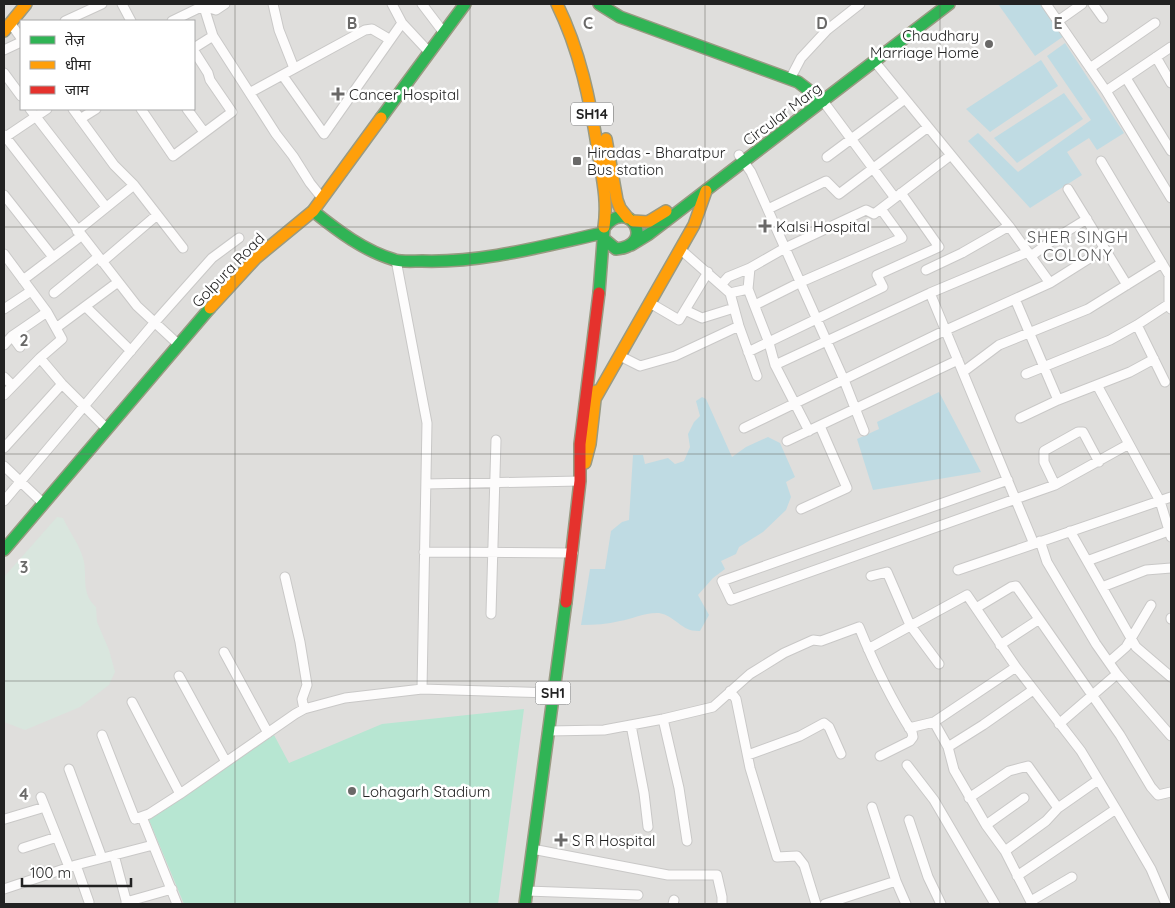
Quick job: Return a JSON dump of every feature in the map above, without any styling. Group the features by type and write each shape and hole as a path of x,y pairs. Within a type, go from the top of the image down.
{"main road":[{"path":"6,27 26,4"},
{"name":"Golpura Road","path":"4,550 222,294 256,258 313,211 465,4"},
{"name":"SH14","path":"557,4 567,22 581,59 589,94 607,207 604,233"},
{"name":"SH14","path":"568,4 589,54 617,200 620,208 630,220"},
{"path":"599,4 620,16 798,82 819,99"},
{"name":"Circular Marg","path":"630,220 643,223 657,218 742,159 819,99 934,4"},
{"name":"Circular Marg","path":"819,99 875,62 949,4"},
{"name":"Circular Marg","path":"629,247 706,191 742,159"},
{"path":"595,399 694,226 706,191"},
{"path":"313,211 362,246 396,260 448,262 500,255 604,233"},
{"path":"624,216 636,226 637,236 629,247 616,249 611,247 604,233 610,220 614,217 624,216"},
{"name":"SH1","path":"525,904 573,553 580,481 580,444 604,233"},
{"name":"SH1","path":"580,481 590,444 608,274 614,261 629,247"}],"street":[{"path":"66,20 81,8 102,4"},
{"path":"122,4 130,20"},
{"path":"174,20 203,5 216,10 225,4"},
{"path":"273,4 279,30 294,68"},
{"path":"392,4 402,23 429,52"},
{"path":"422,4 444,32"},
{"path":"790,79 801,58 827,30 860,4"},
{"path":"1046,4 1106,91 1171,198"},
{"path":"1058,21 1082,4"},
{"path":"1094,4 1102,18"},
{"path":"203,5 214,36 276,134 322,198"},
{"path":"283,76 324,134 402,23"},
{"path":"1090,68 1156,23"},
{"path":"6,27 20,37"},
{"path":"251,92 365,30 372,28 389,39"},
{"path":"195,49 214,36"},
{"path":"4,50 20,42"},
{"path":"1106,91 1171,47"},
{"path":"142,110 173,156 232,112 210,80 208,73 195,52"},
{"path":"1156,58 1171,83"},
{"path":"875,62 1009,226 1050,283"},
{"path":"4,72 20,95"},
{"path":"1126,78 1171,151"},
{"path":"748,352 818,320 883,287 877,275 939,247 819,99"},
{"path":"826,157 905,99"},
{"path":"74,110 114,165 134,184 183,248"},
{"path":"80,119 94,110"},
{"path":"187,110 204,132"},
{"path":"106,207 33,113 4,137 137,306 179,346"},
{"path":"768,209 826,181 840,194 928,127"},
{"path":"1162,136 1171,131"},
{"path":"721,285 728,277 750,268 785,248 866,210 874,214 951,155"},
{"path":"742,159 751,172 801,282 864,431"},
{"path":"1026,374 1110,340 1170,306 1170,275 1101,161"},
{"path":"23,280 53,257 106,207 134,184"},
{"path":"1068,189 1126,286"},
{"path":"4,195 53,257"},
{"path":"755,305 801,282 902,238 881,209"},
{"path":"54,293 157,214"},
{"path":"775,365 930,293 1029,254 1087,219"},
{"path":"926,270 962,253 1009,226"},
{"path":"4,501 155,322 212,258 239,238"},
{"path":"744,428 946,330 1050,283 1104,249"},
{"path":"680,250 708,272 730,293 739,326 757,376"},
{"path":"4,254 47,312 62,339 40,358 4,395"},
{"path":"396,260 427,423 422,689"},
{"path":"963,372 999,346 1088,309 1162,263"},
{"path":"750,268 748,289 770,343 775,365 808,431"},
{"path":"650,303 679,320 708,272"},
{"path":"56,328 118,282"},
{"path":"730,293 748,289"},
{"path":"4,309 31,291"},
{"path":"930,293 1016,500 1047,562 1096,644 1117,674 1171,736"},
{"path":"1015,299 1058,400"},
{"path":"86,307 131,351"},
{"path":"685,310 702,318 734,308"},
{"path":"4,346 12,336 47,312"},
{"path":"1137,325 1165,382"},
{"path":"620,356 640,366 675,356 739,326"},
{"path":"12,336 20,347"},
{"path":"40,358 62,384 107,430"},
{"path":"1020,418 1058,400 1130,372 1154,359"},
{"path":"787,441 958,360"},
{"path":"4,377 12,386"},
{"path":"4,448 62,384"},
{"path":"1087,560 1171,532 1160,501 1097,385"},
{"path":"801,509 847,488 820,426"},
{"path":"1055,485 1044,462 1044,451 1078,432 1082,432 1099,462"},
{"path":"491,614 496,440"},
{"path":"1008,480 722,581 731,600 1055,485 1129,444"},
{"path":"4,466 44,504"},
{"path":"426,484 580,481"},
{"path":"958,570 1171,497"},
{"path":"1070,531 1136,647 1171,677"},
{"path":"424,552 573,553"},
{"path":"1102,587 1146,570 1171,568"},
{"path":"871,576 888,572 910,625 939,664"},
{"path":"286,577 307,685 302,699 304,709"},
{"path":"976,608 1016,586 1120,735 1151,787 1158,795 1171,792"},
{"path":"868,649 967,595 1016,667 1081,751 1151,869 1166,904"},
{"path":"1109,662 1132,639 1151,605"},
{"path":"1000,645 1038,620"},
{"path":"548,731 604,730 713,708 750,674 784,653 813,640 822,641 859,627 896,707 910,728 913,737 880,756"},
{"path":"224,652 268,733"},
{"path":"910,728 934,722 1016,667"},
{"path":"1059,724 1117,674"},
{"path":"180,676 226,762"},
{"path":"102,735 135,819 142,817 180,794 304,709 345,698 422,689 553,693"},
{"path":"948,747 1033,690"},
{"path":"730,691 736,699 750,768 777,858 797,856 804,865 816,904"},
{"path":"132,702 180,794"},
{"path":"663,719 679,788 687,840"},
{"path":"934,722 948,747 954,770 969,798 1005,851 1031,903 1072,877"},
{"path":"748,755 800,736 824,723 829,728 841,754"},
{"path":"631,725 644,793 648,827"},
{"path":"907,765 934,800 995,904"},
{"path":"969,798 1008,771 1028,766 1058,808"},
{"path":"69,769 102,858"},
{"path":"1005,851 1046,822 1058,808 1098,780"},
{"path":"40,796 57,838 73,866 89,902"},
{"path":"986,824 1024,798"},
{"path":"5,819 45,807"},
{"path":"872,807 896,881 906,904"},
{"path":"1017,876 1116,809"},
{"path":"142,817 177,904"},
{"path":"908,820 928,877 941,904"},
{"path":"23,848 57,838"},
{"path":"4,889 73,866 153,845"},
{"path":"532,849 668,875 717,875 722,904"},
{"path":"114,855 126,903 172,889"},
{"path":"825,904 896,881"},
{"path":"526,891 638,895"}],"shaded area":[{"path":"4,4 1171,4 1171,904 4,904"},
{"path":"57,517 63,518 81,553 86,590 91,602 96,607 97,622 109,650 115,672 109,685 80,707 25,730 4,722 4,577"}],"green space":[{"name":"Lohagarh Stadium","path":"524,709 498,904 184,904 149,820 274,735 289,763 382,724"}],"water":[{"path":"998,4 1040,4 1064,36 1035,56"},
{"path":"1065,43 1124,133 1097,150 1089,138 1067,152 1082,175 1030,208 968,141 978,133 1018,172 1091,120 1047,56"},
{"path":"1041,60 1058,86 990,132 966,109"},
{"path":"1064,93 1083,119 1017,163 994,138"},
{"path":"939,392 981,472 873,490 857,439 879,429 877,422"},
{"path":"702,397 706,399 732,457 746,447 768,437 780,443 795,477 786,482 791,497 786,510 763,532 739,547 736,554 721,561 725,569 713,578 698,595 709,615 700,631 693,631 683,627 670,617 659,613 610,623 581,625 590,569 605,569 611,531 622,522 629,520 633,455 643,455 645,464 668,458 675,464 684,461 690,447 688,434 694,422 700,416 696,401"}],"traffic: fast":[{"path":"381,118 465,4"},
{"path":"599,4 620,17 798,82 823,101"},
{"path":"631,245 649,234 949,4"},
{"path":"313,211 362,246 401,261 445,261 490,256 603,233"},
{"path":"599,293 604,228 613,219 622,217 629,219 635,225 637,232 635,239 629,246 616,249 604,239"},
{"path":"4,550 210,308"},
{"path":"525,904 566,602"}],"traffic: slow":[{"path":"4,31 26,4"},
{"path":"557,4 572,40 588,94 604,189 604,227"},
{"path":"210,308 256,258 313,211 381,118"},
{"path":"606,139 617,200 620,208 628,218"},
{"path":"595,399 694,225 706,191"},
{"path":"633,221 648,222 666,211"},
{"path":"585,463 590,444 596,391"}],"traffic: jam":[{"path":"566,602 580,481 580,444 599,293"}],"place":[{"name":"Chaudhary Marriage Home","path":"989,44"},
{"name":"Cancer Hospital","path":"338,94"},
{"name":"Hiradas - Bharatpur Bus station","path":"577,161"},
{"name":"Kalsi Hospital","path":"765,226"},
{"name":"Lohagarh Stadium","path":"352,791"},
{"name":"S R Hospital","path":"561,840"}],"district":[{"name":"SHER SINGH COLONY","path":"1078,246"}]}
